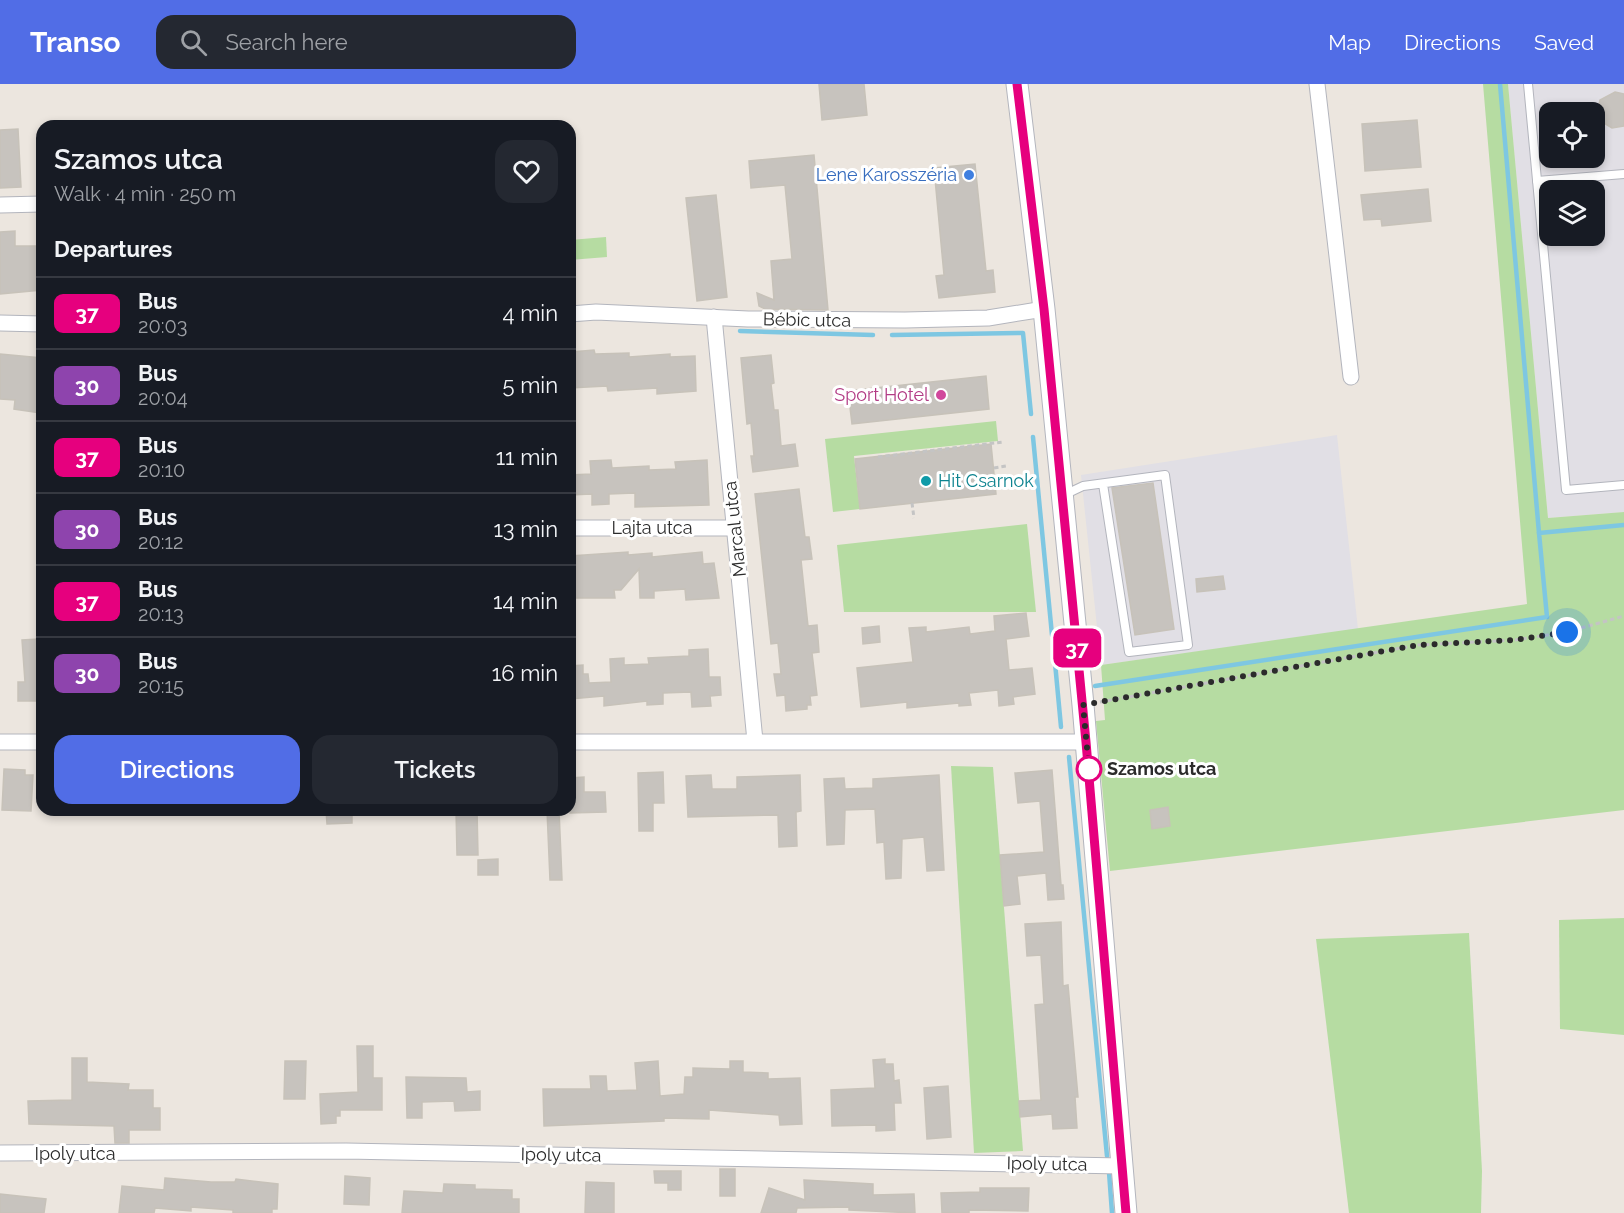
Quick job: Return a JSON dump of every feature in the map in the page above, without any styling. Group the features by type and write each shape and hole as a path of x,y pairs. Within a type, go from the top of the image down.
{"street":[{"path":"1017,84 1044,309 1083,705 1126,1213"},
{"path":"1317,84 1351,377"},
{"path":"0,205 36,204"},
{"name":"Bébic utca","path":"576,314 596,312 714,317 917,320 988,318 1044,309"},
{"name":"Marcal utca","path":"714,317 755,741"},
{"path":"0,323 36,324"},
{"name":"Lajta utca","path":"576,528 735,528"},
{"path":"0,742 36,742"},
{"path":"576,742 1086,742"},
{"name":"Ipoly utca","path":"0,1153 183,1154 329,1151 1122,1166"}],"lane":[{"path":"1528,84 1566,490 1624,485"},
{"path":"1537,181 1624,174"},
{"path":"1062,495 1083,486 1165,475 1188,645 1129,652 1102,484"}],"path":[{"path":"878,457 1004,442"},
{"path":"994,468 1006,466"},
{"path":"912,503 914,518"},
{"path":"1083,705 1418,645 1515,640 1567,632 1624,616"}],"shaded area":[{"path":"1508,84 1624,84 1624,512 1548,518"},
{"path":"1337,435 1358,629 1101,665 1081,475"}],"green space":[{"path":"1483,84 1508,84 1548,518 1624,512 1624,810 1110,871 1096,721 1105,720 1101,665 1527,604"},
{"path":"606,237 607,257 576,260 576,240"},
{"path":"996,421 998,441 854,456 860,509 833,512 825,439"},
{"path":"1027,524 1036,612 844,612 837,545"},
{"path":"951,766 993,767 1023,1151 974,1153"},
{"path":"1624,918 1624,1035 1560,1029 1559,920"},
{"path":"1469,933 1482,1171 1481,1213 1349,1213 1316,939"}],"building":[{"path":"819,84 864,84 867,115 822,120"},
{"path":"1615,92 1624,94 1624,126 1612,128 1605,124 1605,102 1600,102"},
{"path":"1417,120 1421,167 1365,171 1362,124"},
{"path":"18,129 21,187 0,188 0,130"},
{"path":"814,155 828,310 765,309 759,306 757,293 774,300 771,261 792,259 785,185 751,188 749,161"},
{"path":"975,164 986,271 993,270 995,292 939,298 936,276 944,275 934,168"},
{"path":"1428,189 1431,221 1382,226 1381,219 1364,220 1361,195"},
{"path":"716,195 727,297 697,301 686,198"},
{"path":"15,231 15,246 36,246 36,291 0,294 0,232"},
{"path":"594,350 595,354 629,353 629,357 670,354 670,357 695,356 696,391 657,394 657,388 608,391 607,386 576,388 576,352"},
{"path":"0,354 36,357 36,412 14,409 15,400 0,399"},
{"path":"771,355 774,383 771,384 774,410 778,410 781,446 795,444 798,466 753,472 751,423 747,424 741,358"},
{"path":"986,376 989,409 852,424 848,391"},
{"name":"Hit Csarnok","path":"991,444 996,494 860,509 855,459"},
{"path":"611,460 612,468 649,466 649,470 676,469 675,462 707,460 709,505 635,507 635,493 609,494 609,504 592,505 592,494 576,495 576,475 591,474 590,461"},
{"path":"1153,483 1174,629 1135,635 1112,488"},
{"path":"799,489 805,537 809,537 812,559 801,560 808,626 817,625 819,652 812,653 817,695 810,696 811,705 807,705 807,709 786,711 785,695 777,696 774,674 781,674 778,643 771,644 755,494"},
{"path":"628,552 628,555 652,553 652,557 702,552 703,564 714,563 719,598 686,600 685,589 654,591 654,598 640,598 639,569 621,590 614,590 615,598 576,598 576,556"},
{"path":"1223,576 1225,589 1197,592 1196,579"},
{"path":"1026,613 1029,636 1006,639 1009,670 1032,668 1035,694 1013,697 1014,704 999,706 998,690 969,693 971,705 959,706 959,703 907,708 907,702 861,707 857,668 913,662 909,628 926,627 926,632 969,627 970,634 995,631 994,616"},
{"path":"879,626 880,642 863,644 862,628"},
{"path":"36,639 36,701 18,701 18,682 25,682 22,640"},
{"path":"708,649 709,677 720,677 721,695 710,696 711,706 692,707 691,692 663,693 663,704 647,705 647,701 604,706 604,696 576,698 576,666 583,665 583,674 588,674 589,683 611,682 610,659 624,658 624,665 649,664 648,658 689,656 689,650"},
{"path":"4,769 25,770 25,775 33,775 31,811 2,810"},
{"path":"1052,770 1064,899 1048,900 1046,873 1017,876 1020,904 1004,906 1000,855 1044,852 1040,801 1018,803 1015,773"},
{"path":"663,772 664,803 653,803 653,831 639,831 638,773"},
{"path":"711,775 712,789 737,789 737,777 800,775 801,811 796,812 797,846 779,847 778,815 688,817 686,776"},
{"path":"939,775 944,870 927,871 924,837 902,839 901,878 886,879 884,842 877,843 875,809 845,810 844,844 827,845 824,779 844,778 845,789 873,788 873,779"},
{"path":"584,777 584,792 605,792 606,812 576,813 576,778"},
{"path":"1168,807 1170,826 1152,829 1150,810"},
{"path":"326,816 352,816 352,823 327,824"},
{"path":"456,816 477,816 478,855 457,855"},
{"path":"547,816 559,816 562,880 550,880"},
{"path":"498,859 498,875 478,875 478,860"},
{"path":"1061,922 1063,986 1068,985 1078,1097 1075,1097 1077,1128 1053,1129 1052,1114 1020,1117 1019,1101 1041,1100 1035,1005 1044,1004 1041,955 1027,956 1025,924"},
{"path":"357,1046 373,1046 373,1078 382,1078 382,1110 340,1110 340,1116 336,1116 336,1123 321,1124 320,1094 358,1092"},
{"path":"72,1058 87,1058 87,1082 129,1084 128,1090 153,1090 153,1108 160,1108 160,1130 129,1130 129,1143 115,1143 114,1126 29,1124 28,1101 72,1100"},
{"path":"885,1059 885,1064 893,1064 894,1081 899,1080 901,1103 894,1103 895,1130 876,1131 876,1125 832,1126 831,1090 875,1088 873,1060"},
{"path":"285,1061 306,1061 305,1099 284,1099"},
{"path":"658,1061 660,1096 684,1094 685,1077 693,1077 693,1068 730,1069 730,1061 743,1061 743,1072 768,1073 768,1079 800,1078 802,1124 780,1125 779,1115 709,1110 709,1119 664,1118 664,1121 544,1126 543,1089 591,1089 590,1076 606,1076 607,1091 637,1090 635,1063"},
{"path":"406,1077 466,1078 467,1092 480,1091 480,1110 455,1111 454,1101 422,1102 422,1118 407,1118"},
{"path":"948,1086 951,1137 927,1139 924,1088"},
{"path":"720,1169 735,1169 735,1196 720,1196"},
{"path":"654,1171 681,1171 681,1190 668,1190 668,1183 655,1183"},
{"path":"345,1176 370,1178 369,1205 344,1204"},
{"path":"165,1178 211,1182 235,1182 236,1179 278,1184 277,1209 272,1209 272,1213 233,1213 233,1210 191,1207 191,1211 155,1208 154,1213 119,1213 122,1186 164,1190"},
{"path":"804,1180 873,1184 873,1195 914,1194 915,1213 849,1210 849,1207 797,1208 796,1213 761,1213 769,1188 805,1200"},
{"path":"586,1182 614,1183 614,1213 585,1213"},
{"path":"444,1184 475,1185 475,1189 512,1190 512,1199 519,1199 519,1213 402,1213 404,1191 443,1193"},
{"path":"980,1188 1029,1188 1028,1211 969,1210 969,1213 942,1213 941,1193 980,1192"},
{"path":"0,1194 46,1199 44,1213 0,1213"}],"waterway":[{"path":"1500,84 1539,533"},
{"path":"740,331 873,335"},
{"path":"892,335 1023,333 1031,414"},
{"path":"1033,437 1052,635"},
{"path":"1095,686 1547,617 1539,533 1624,525"},
{"path":"1054,652 1061,727"},
{"path":"1069,757 1107,1156"},
{"path":"1109,1172 1112,1213"}],"bus line":[{"name":"37","path":"1017,84 1044,309 1086,742 1126,1213"}],"place":[{"name":"Lene Karosszéria","path":"969,175"},
{"name":"Sport Hotel","path":"941,395"},
{"name":"Hit Csarnok","path":"926,481"},
{"name":"Szamos utca","path":"1089,769"}],"route":[{"path":"1089,769 1083,705 1418,645 1455,641 1515,640 1567,632"}]}
